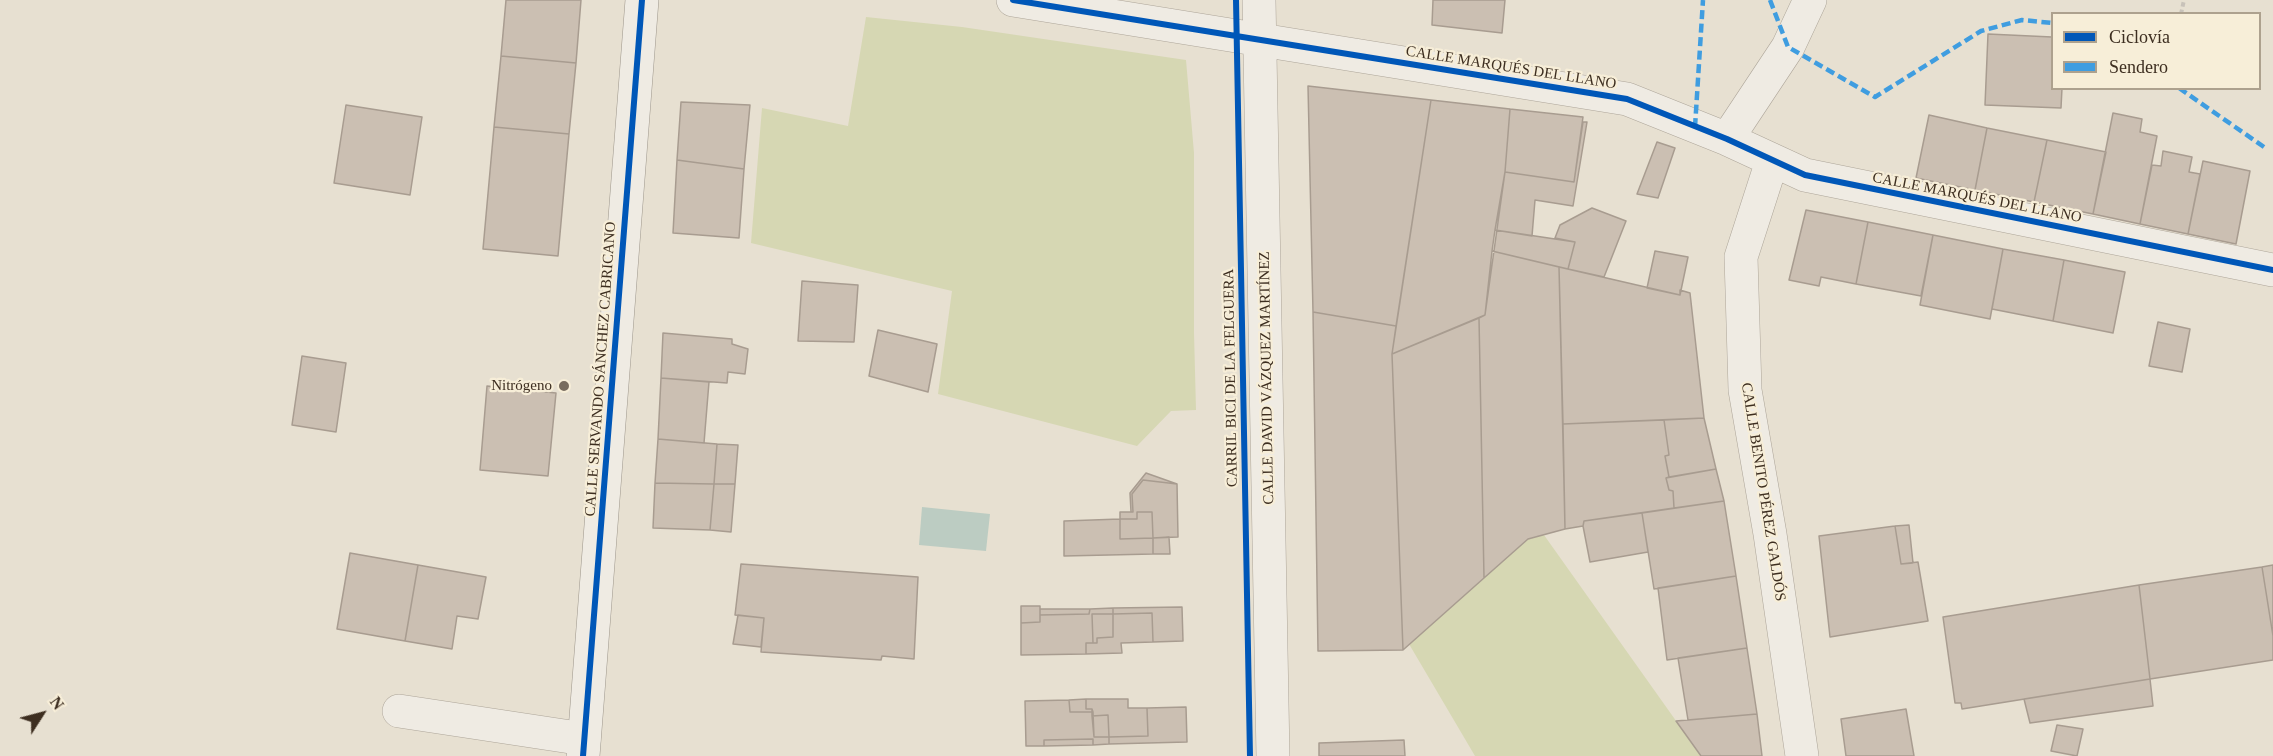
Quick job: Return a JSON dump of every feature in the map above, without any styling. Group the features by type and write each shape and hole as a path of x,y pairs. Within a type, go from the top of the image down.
{"street":[{"name":"CALLE SERVANDO SÁNCHEZ CABRICANO","path":"583,748 642,0"},
{"name":"CALLE MARQUÉS DEL LLANO","path":"1013,0 1627,99 1727,139 1805,175 2273,270"},
{"name":"CALLE DAVID VÁZQUEZ MARTÍNEZ","path":"1259,0 1274,756"},
{"path":"1727,139 1788,47 1810,0"},
{"name":"CALLE BENITO PÉREZ GALDÓS","path":"1772,160 1741,257 1745,390 1770,534 1802,756"},
{"path":"399,711 583,748"}],"green space":[{"path":"866,17 962,27 1186,60 1194,153 1196,410 1171,411 1137,446 938,394 952,291 751,243 762,108 848,126"},
{"path":"1544,535 1701,756 1475,756 1409,644 1528,539"}],"shaded area":[{"path":"922,507 990,514 986,551 919,545"}],"building":[{"path":"506,0 581,0 576,63 501,56"},
{"path":"1433,0 1505,0 1502,33 1432,25"},
{"path":"1988,34 2051,37 2051,90 2062,90 2061,108 1985,105"},
{"path":"501,56 576,63 569,134 494,127"},
{"path":"1308,86 1431,100 1396,326 1313,312"},
{"path":"1431,100 1510,109 1505,172 1485,315 1392,354"},
{"path":"681,102 750,105 744,169 677,160"},
{"path":"346,105 422,117 410,195 334,183"},
{"path":"1510,109 1583,117 1574,182 1505,172"},
{"path":"2113,113 2142,119 2140,132 2157,136 2140,224 2093,214"},
{"path":"1929,115 1987,128 1975,190 1916,178"},
{"path":"1583,122 1587,122 1573,206 1535,200 1532,236 1495,230 1505,172 1574,182"},
{"path":"494,127 569,134 558,256 483,249"},
{"path":"1987,128 2047,140 2034,202 1975,190"},
{"path":"2047,140 2106,152 2093,214 2034,202"},
{"path":"1657,142 1675,148 1658,198 1637,194"},
{"path":"2163,151 2192,157 2189,172 2200,174 2188,234 2140,224 2152,165 2161,166"},
{"path":"677,160 744,169 739,238 673,233"},
{"path":"2203,161 2250,171 2236,244 2188,234"},
{"path":"1592,208 1626,221 1604,277 1568,269 1575,242 1555,238 1560,225"},
{"path":"1806,210 1868,222 1856,284 1821,277 1819,286 1789,280"},
{"path":"1868,222 1933,235 1921,296 1856,284"},
{"path":"1495,230 1575,242 1568,269 1492,251"},
{"path":"1933,235 2003,249 1990,319 1920,305"},
{"path":"2003,249 2064,260 2053,321 1992,309"},
{"path":"1492,251 1559,267 1565,529 1528,539 1484,578 1479,318 1485,315"},
{"path":"1655,251 1688,257 1680,295 1647,288"},
{"path":"2064,260 2125,272 2113,333 2053,321"},
{"path":"1559,267 1680,295 1680,290 1690,293 1704,418 1563,424"},
{"path":"802,281 858,285 854,342 798,341"},
{"path":"1313,312 1396,326 1392,354 1403,650 1318,651"},
{"path":"1479,318 1484,578 1403,650 1392,354"},
{"path":"2158,322 2190,329 2182,372 2149,366"},
{"path":"878,330 937,344 928,392 869,376"},
{"path":"663,333 732,339 732,344 748,349 745,374 728,372 727,383 661,378"},
{"path":"302,356 346,363 336,432 292,425"},
{"path":"661,378 709,382 704,443 658,439"},
{"path":"487,386 556,393 548,476 480,470"},
{"path":"1704,418 1716,469 1669,477 1665,456 1669,455 1664,420"},
{"path":"1664,420 1669,455 1665,456 1669,477 1666,478 1669,490 1673,491 1674,508 1584,521 1583,526 1565,529 1563,424"},
{"path":"658,439 717,444 714,484 655,483"},
{"path":"717,444 738,445 735,484 714,484"},
{"path":"1716,469 1724,501 1674,508 1673,491 1669,490 1666,478"},
{"path":"1146,473 1177,484 1143,480 1132,494 1133,512 1131,512 1130,493"},
{"path":"1143,480 1177,484 1178,537 1153,538 1152,512 1137,512 1137,519 1120,519 1120,512 1133,512 1132,494"},
{"path":"655,483 714,484 710,530 653,528"},
{"path":"714,484 735,484 731,532 710,530"},
{"path":"1724,501 1736,576 1654,589 1642,513"},
{"path":"1137,512 1152,512 1153,538 1120,539 1120,519 1137,519"},
{"path":"1642,513 1648,552 1590,562 1584,521"},
{"path":"1120,519 1120,539 1153,538 1153,554 1064,556 1064,521"},
{"path":"1909,525 1913,563 1901,564 1895,526"},
{"path":"1895,526 1901,564 1918,562 1928,621 1830,637 1819,536"},
{"path":"1169,537 1170,554 1153,554 1153,538"},
{"path":"350,553 418,565 405,641 337,629"},
{"path":"741,564 918,577 914,659 882,656 881,660 761,652 764,618 735,615"},
{"path":"418,565 486,577 478,619 457,616 452,649 405,641"},
{"path":"2273,565 2273,636 2262,567"},
{"path":"2262,567 2273,636 2273,660 2150,679 2139,585"},
{"path":"1736,576 1747,648 1667,660 1658,588"},
{"path":"2139,585 2150,679 1962,709 1961,703 1955,703 1943,617"},
{"path":"1021,606 1040,606 1040,622 1021,623"},
{"path":"1182,607 1183,641 1153,642 1152,613 1113,614 1113,608"},
{"path":"1113,608 1113,614 1092,614 1093,643 1086,643 1086,654 1021,655 1021,623 1040,622 1040,615 1089,614 1090,609"},
{"path":"1040,609 1090,609 1089,614 1040,615"},
{"path":"1152,613 1153,642 1121,643 1122,653 1086,654 1086,643 1097,643 1097,638 1113,637 1113,614"},
{"path":"1092,614 1113,614 1113,637 1097,638 1097,643 1093,643"},
{"path":"738,615 764,618 761,647 733,644"},
{"path":"1747,648 1757,714 1688,720 1678,658"},
{"path":"2150,679 2153,706 2030,723 2024,699"},
{"path":"1086,699 1128,699 1128,708 1147,708 1148,736 1109,737 1108,715 1092,716 1092,709 1086,709"},
{"path":"1086,699 1086,709 1092,709 1093,712 1070,712 1069,700"},
{"path":"1069,700 1070,712 1093,712 1094,737 1109,737 1109,744 1093,745 1093,739 1044,740 1044,746 1026,746 1025,701"},
{"path":"1186,707 1187,742 1109,744 1109,737 1148,736 1147,708"},
{"path":"1906,709 1914,756 1846,756 1841,719"},
{"path":"1757,714 1762,756 1701,756 1676,721"},
{"path":"1108,715 1109,737 1094,737 1092,716"},
{"path":"2057,725 2083,729 2077,756 2051,751"},
{"path":"1093,739 1093,745 1044,746 1044,740"},
{"path":"1404,740 1405,756 1319,756 1319,743"}],"marked path":[{"path":"1695,127 1703,0"},
{"path":"1770,0 1788,47 1875,97 1981,31 2022,20 2051,23"},
{"path":"2182,90 2264,147"}],"cycle path":[{"path":"583,756 642,0"},
{"path":"1013,0 1627,99 1727,139 1805,175 2273,270"},
{"name":"CARRIL BICI DE LA FELGUERA","path":"1236,0 1250,756"}],"place":[{"name":"Nitrógeno","path":"564,386"}]}
